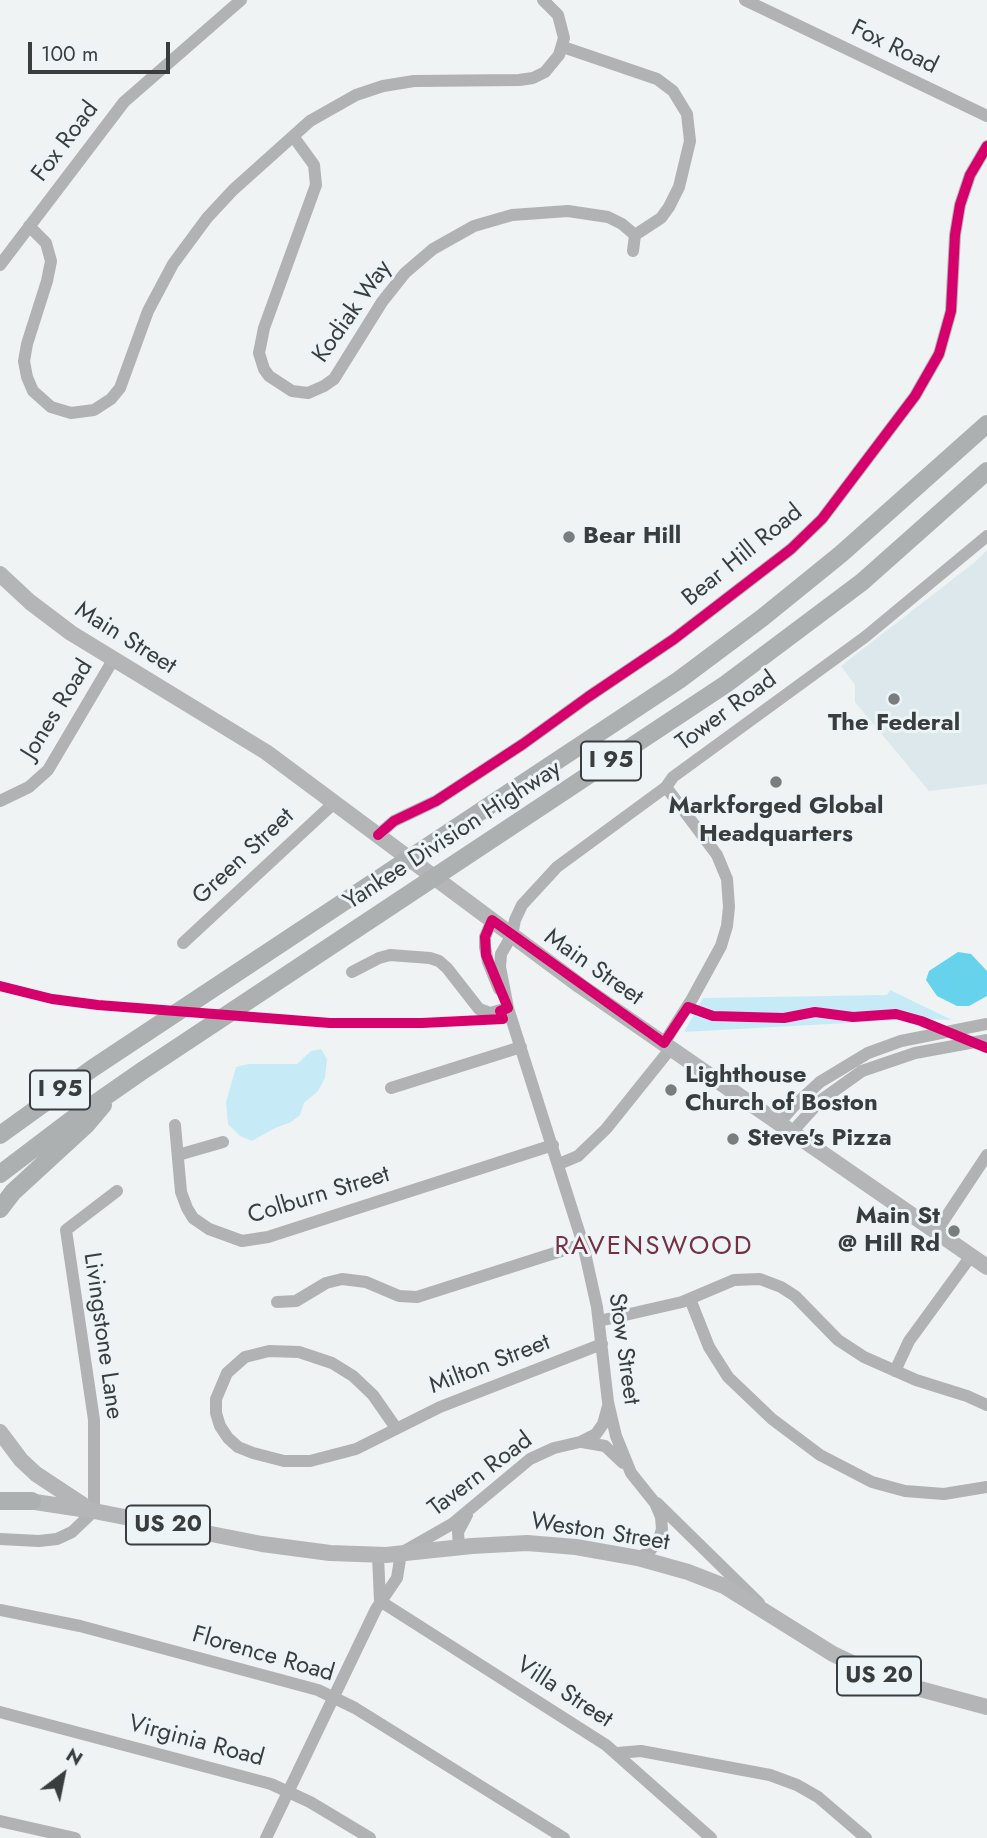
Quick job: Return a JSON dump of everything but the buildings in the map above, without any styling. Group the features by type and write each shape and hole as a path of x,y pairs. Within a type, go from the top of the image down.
{"highway":[{"name":"Yankee Division Highway","path":"0,1135 93,1068 678,680 762,618 841,554 987,424"},
{"name":"Yankee Division Highway","path":"0,1174 119,1086 726,684 862,582 987,471"},
{"path":"0,1209 22,1184 87,1124 119,1086"},
{"path":"0,1499 32,1501"}],"main road":[{"name":"Main Street","path":"0,574 47,616 113,660 258,747 512,935 987,1267"},
{"name":"Weston Street","path":"0,1432 36,1474 94,1511"},
{"name":"Weston Street","path":"32,1501 296,1549 378,1556 514,1543 551,1544 638,1558 709,1580 833,1654 894,1682 987,1707"}],"street":[{"name":"Fox Road","path":"0,265 124,102 241,0"},
{"path":"29,226 46,243 51,261 27,344 24,361 27,377 33,391 51,407 71,413 94,410 111,399 120,388 148,311 184,248 206,218 233,190 310,121 346,99 383,86 431,80 533,78 550,68 563,47 561,22 554,10 543,0"},
{"name":"Fox Road","path":"745,0 987,116"},
{"path":"563,47 657,79 673,91 687,114 690,127 689,148 676,194 661,218 635,235 633,251"},
{"name":"Kodiak Way","path":"293,136 314,165 316,185 264,328 258,352 269,376 292,391 308,393 334,379 382,302 405,272 440,244 474,226 512,215 568,211 608,217 635,235"},
{"name":"Bear Hill Road","path":"382,838 394,821 436,801 674,639 791,549 819,523 891,430 925,381 939,354 951,311 960,205 970,176 987,146"},
{"name":"Tower Road","path":"512,935 522,905 549,875 575,852 865,637 987,536"},
{"name":"Jones Road","path":"0,801 29,787 48,770 113,660"},
{"path":"559,1164 578,1156 609,1126 668,1046 720,946 727,926 727,879 717,855 666,787"},
{"name":"Green Street","path":"183,943 334,803"},
{"name":"Stow Street","path":"492,920 485,937 486,955 508,1008 583,1244 599,1321 608,1402 619,1443 636,1480 659,1511 662,1529 655,1545 638,1558"},
{"name":"Stow Street","path":"508,1008 500,961 512,935"},
{"path":"352,972 390,955 430,958 447,968 479,1009 491,1013 508,1008"},
{"path":"785,1127 794,1106 820,1082 868,1053 913,1038 987,1024"},
{"path":"785,1127 862,1071 915,1053 987,1040"},
{"path":"391,1088 521,1047"},
{"name":"Colburn Street","path":"175,1125 182,1197 193,1218 215,1232 235,1240 248,1241 268,1237 553,1145"},
{"path":"178,1155 223,1142"},
{"path":"936,1232 987,1155"},
{"name":"Livingstone Lane","path":"94,1511 94,1420 66,1230 117,1191"},
{"path":"277,1302 292,1302 326,1283 345,1279 366,1282 399,1296 417,1297 583,1244"},
{"path":"895,1371 909,1341 971,1256"},
{"path":"599,1321 690,1299 728,1282 760,1279 775,1283 795,1296 846,1346 864,1357 927,1384 987,1405"},
{"path":"690,1299 709,1347 728,1377 772,1419 820,1455 872,1482 905,1491 944,1494 987,1487"},
{"name":"Milton Street","path":"396,1428 373,1395 353,1376 332,1363 299,1352 269,1351 245,1357 227,1373 216,1399 217,1419 233,1443 253,1453 284,1461 301,1462 340,1455 450,1402 602,1344"},
{"name":"Tavern Road","path":"401,1553 445,1529 530,1459 545,1451 596,1434 601,1427 608,1402"},
{"path":"580,1441 609,1448 636,1480"},
{"path":"649,1496 781,1621"},
{"path":"459,1547 459,1529 473,1506"},
{"path":"0,1539 57,1539 72,1532 94,1511"},
{"path":"266,1838 380,1601 388,1594 397,1578 401,1553"},
{"path":"378,1556 380,1601"},
{"name":"Villa Street","path":"380,1601 617,1753 711,1838"},
{"name":"Florence Road","path":"0,1609 80,1626 303,1685 334,1696 564,1838"},
{"name":"Virginia Road","path":"0,1712 250,1778 289,1791 370,1838"},
{"path":"617,1753 641,1751 771,1775 812,1793 866,1838"},
{"path":"0,1821 75,1838"}],"shaded area":[{"path":"987,550 987,784 929,791 855,702 855,685 841,666"},
{"path":"890,990 952,1020 930,1019 925,1026 903,1020 684,1032 703,998 887,995"},
{"path":"321,1049 327,1059 325,1078 318,1091 304,1103 300,1115 252,1141 240,1136 228,1124 226,1102 236,1067 248,1064 297,1064 311,1051"}],"water":[{"path":"958,952 971,954 987,971 987,996 969,1006 957,1006 937,996 926,980 929,971"}],"cycle path":[{"path":"378,835 394,821 436,801 523,744 674,639 791,549 822,519 915,396 939,354 951,311 955,235 960,205 970,175 987,146"},
{"path":"508,1008 486,955 485,937 492,920 664,1043 688,1007 713,1016 784,1018 815,1012 853,1017 896,1014 921,1021 987,1048"},
{"path":"0,986 52,999 98,1005 330,1023 422,1023 503,1019 500,1011 508,1008"}],"place":[{"name":"Bear Hill","path":"569,537"},
{"name":"The Federal","path":"894,699"},
{"name":"Markforged Global Headquarters","path":"776,782"},
{"name":"Lighthouse Church of Boston","path":"671,1090"},
{"name":"Steve's Pizza","path":"733,1139"},
{"name":"Main St @ Hill Rd","path":"954,1231"}],"district":[{"name":"RAVENSWOOD","path":"654,1248"}]}
